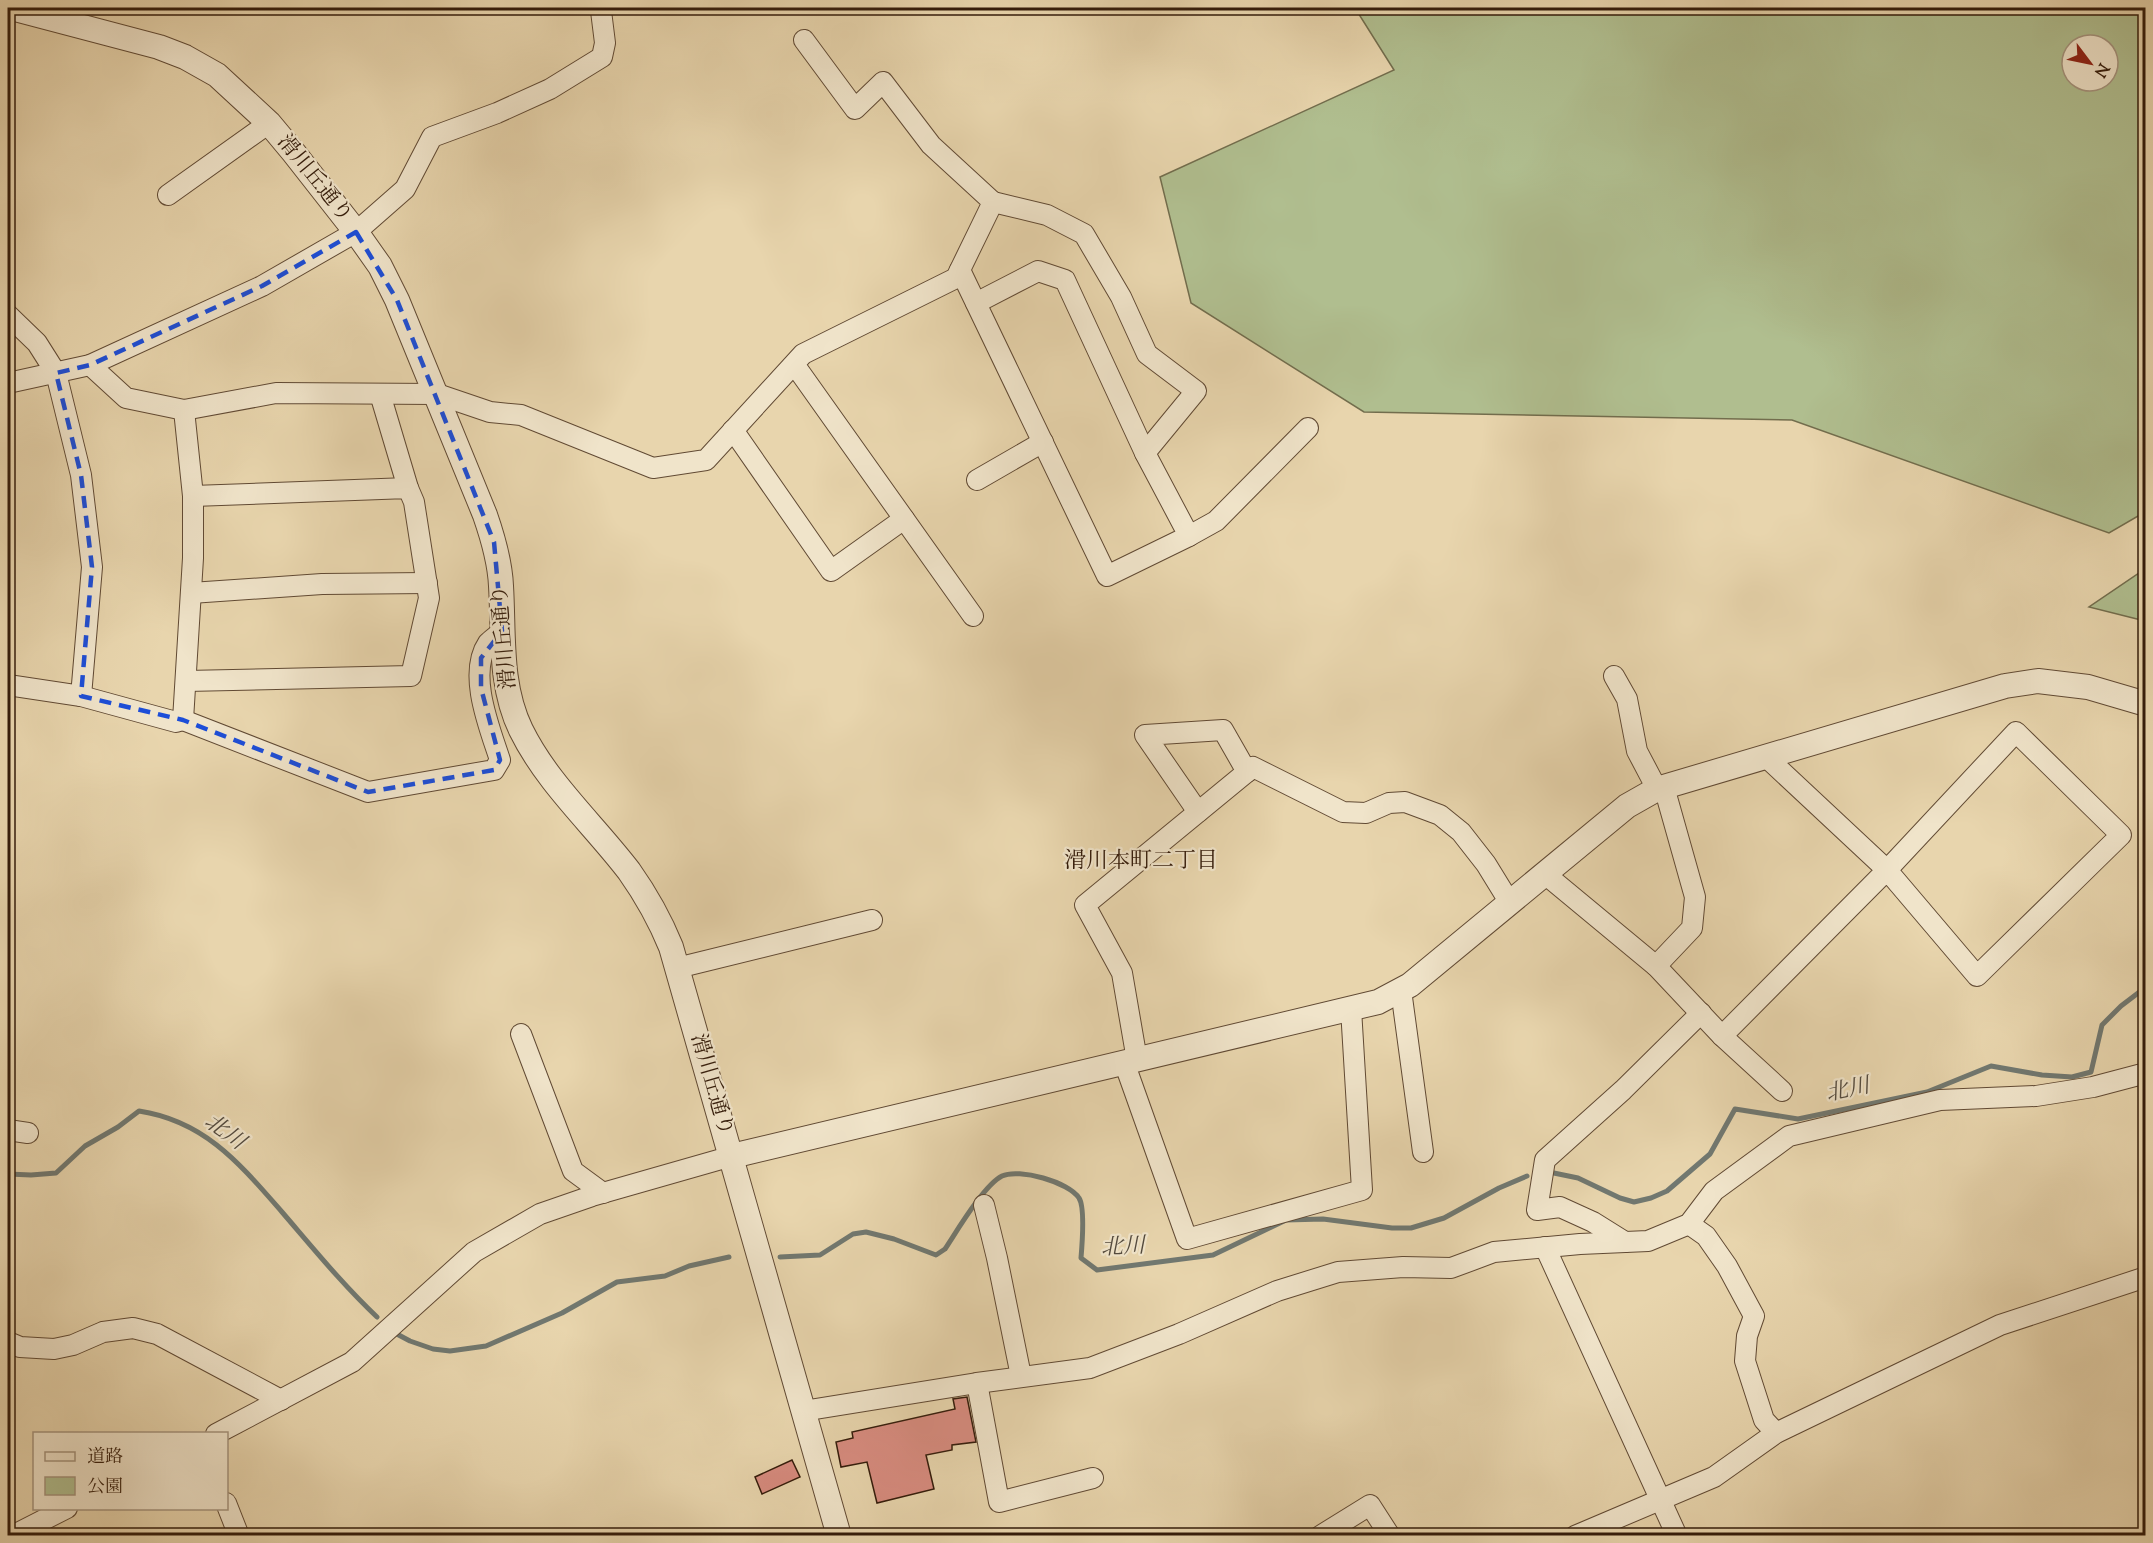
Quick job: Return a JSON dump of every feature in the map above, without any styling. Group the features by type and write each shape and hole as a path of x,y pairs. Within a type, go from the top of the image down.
{"street":[{"name":"滑川丘通り","path":"11,8 130,38 185,57 217,75 269,123 356,232 380,266 398,300 494,542 501,584 504,670 511,704 520,728 537,761 628,870 649,900 664,930 732,1156 839,1536"},
{"path":"8,383 90,364 262,286 356,232 405,189 432,137 497,113 550,89 602,57 605,43 602,8"},
{"path":"804,40 855,109 883,82 931,145 993,202 1047,215 1084,234 1121,297 1147,354 1196,391 1146,453"},
{"path":"168,195 269,123"},
{"path":"90,364 126,398 184,410 276,393 436,394 490,412 521,414 653,468 706,460 803,354 956,278 993,202"},
{"path":"960,270 1107,576 1216,521 1308,428"},
{"path":"976,303 1038,271 1065,280 1146,453 1190,536"},
{"path":"8,315 37,343 56,373 81,475 92,567 81,696"},
{"path":"799,371 973,616"},
{"path":"186,681 411,676 429,598 414,502 380,394"},
{"path":"183,720 191,593 193,496 184,410"},
{"path":"733,430 831,571 904,519"},
{"path":"976,480 1043,442"},
{"path":"193,496 408,488"},
{"path":"191,593 322,584 427,583"},
{"path":"8,685 81,696 176,722 183,720 368,792 494,770 500,760 484,710 481,658 489,642 502,631"},
{"path":"1614,676 1627,699 1637,751 1660,788 1695,897 1692,928 1656,966"},
{"path":"220,1432 352,1362 474,1252 540,1214 603,1193 732,1156 1377,1002 1410,985 1627,806 1660,788 2005,686 2038,681 2088,687 2145,704"},
{"path":"1198,812 1145,735 1223,730 1247,772"},
{"path":"1722,1036 1887,870 2016,732 2121,835 1977,976 1887,870 1765,756"},
{"path":"1351,1009 1362,1190 1187,1239 1131,1061 1122,973 1085,904 1252,767 1343,812 1366,813 1389,803 1405,802 1440,815 1461,832 1486,864 1510,903"},
{"path":"1545,874 1656,966 1722,1036 1782,1091"},
{"path":"677,968 872,920"},
{"path":"1401,990 1424,1152"},
{"path":"1625,1242 1593,1221 1560,1207 1537,1210 1545,1160 1623,1090 1701,1013"},
{"path":"521,1034 573,1171 603,1193"},
{"path":"802,1411 1021,1376 1090,1368 1179,1334 1277,1291 1338,1272 1403,1267 1451,1268 1494,1252 1648,1241 1689,1224 1714,1191 1789,1136 1940,1100 2036,1096 2093,1087 2145,1073"},
{"path":"8,1130 28,1133"},
{"path":"984,1205 1021,1376"},
{"path":"1689,1224 1706,1236 1711,1243 1727,1266 1754,1316 1747,1336 1745,1361 1764,1420 1776,1433"},
{"path":"1545,1247 1677,1536"},
{"path":"1575,1536 1714,1477 1776,1433 2000,1325 2145,1277"},
{"path":"8,1342 20,1347 54,1349 73,1345 103,1332 133,1328 157,1334 281,1400"},
{"path":"977,1383 999,1502 1093,1478"},
{"path":"1320,1536 1370,1505 1390,1536"},
{"path":"228,1508 239,1536"},
{"path":"12,1536 65,1510"}],"highlighted area":[{"path":"356,232 397,300 494,542 502,631 481,658 481,688 500,760 494,770 368,792 183,720 81,696 92,567 81,475 56,373 90,365 262,286"}],"green space":[{"path":"1355,8 2145,8 2145,512 2109,533 1792,420 1364,412 1191,303 1160,177 1394,70"},
{"path":"2145,569 2145,621 2089,607"}],"building":[{"path":"967,1397 976,1442 952,1445 952,1450 926,1455 934,1489 877,1503 867,1462 841,1467 836,1442 853,1438 852,1432 955,1409 953,1399"},
{"path":"792,1460 800,1477 762,1494 755,1477"}],"waterway":[{"name":"北川","path":"1549,1172 1578,1178 1620,1198 1634,1202 1667,1191 1710,1154 1735,1109 1798,1119 1927,1092 1991,1066 2042,1075 2072,1077 2091,1072 2102,1025 2121,1006 2146,987"},
{"name":"北川","path":"8,1174 56,1173 85,1146 118,1127 139,1111 183,1124 220,1147 236,1162 377,1317"},
{"name":"北川","path":"780,1257 820,1255 853,1234 866,1232 894,1239 936,1255 945,1249 987,1189 1002,1176 1010,1174 1043,1178 1074,1192 1081,1203 1083,1218 1081,1258 1097,1270 1213,1255 1286,1220 1323,1219 1392,1228 1411,1228 1444,1218 1499,1188 1527,1176"},
{"name":"北川","path":"393,1332 433,1349 450,1351 486,1346 562,1313 617,1282 665,1276 689,1266 729,1257"}],"district":[{"name":"滑川本町二丁目","path":"1141,862"}]}
